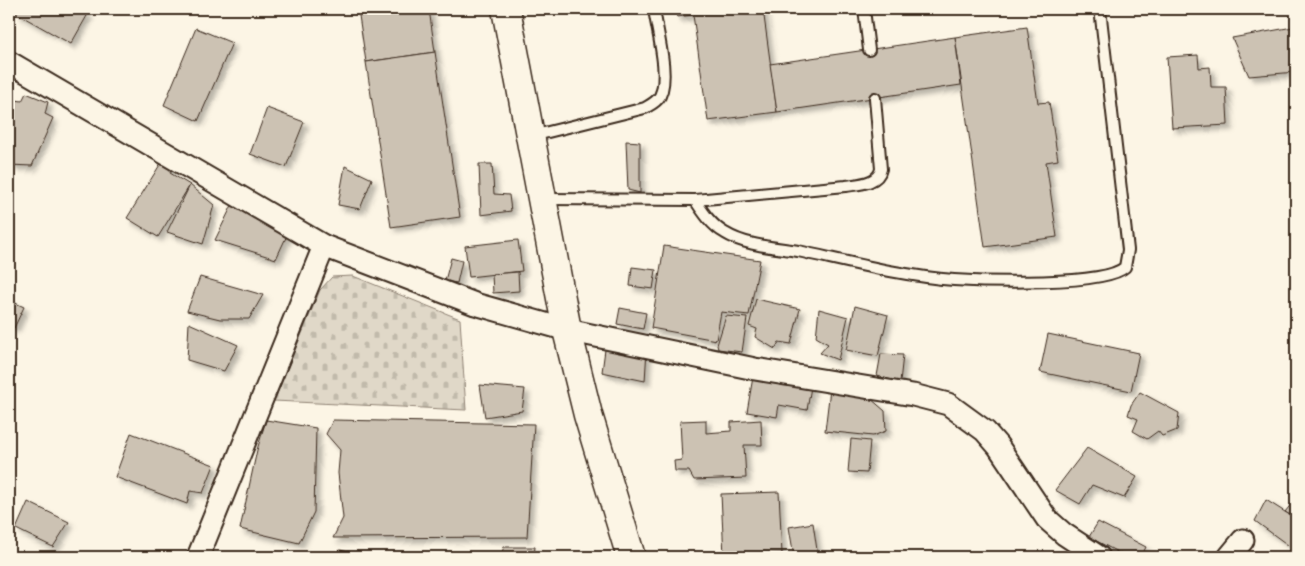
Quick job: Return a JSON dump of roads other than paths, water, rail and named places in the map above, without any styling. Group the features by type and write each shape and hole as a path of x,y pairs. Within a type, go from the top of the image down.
{"highway":[{"path":"506,9 568,330 588,415 631,557"}],"street":[{"path":"9,62 324,246 475,304 568,330 755,369 913,394 948,404 985,430 1047,518 1064,534 1099,557"},
{"path":"198,557 324,246"},
{"path":"1230,557 1244,540"}],"lane":[{"path":"530,137 645,108 657,100 663,86 663,72 654,9"},
{"path":"864,9 869,50"},
{"path":"695,200 711,223 725,234 749,242 882,268 953,280 1068,280 1115,274 1125,267 1128,250 1100,9"},
{"path":"542,199 695,200 846,186 873,180 878,177 881,169 875,98"}]}
